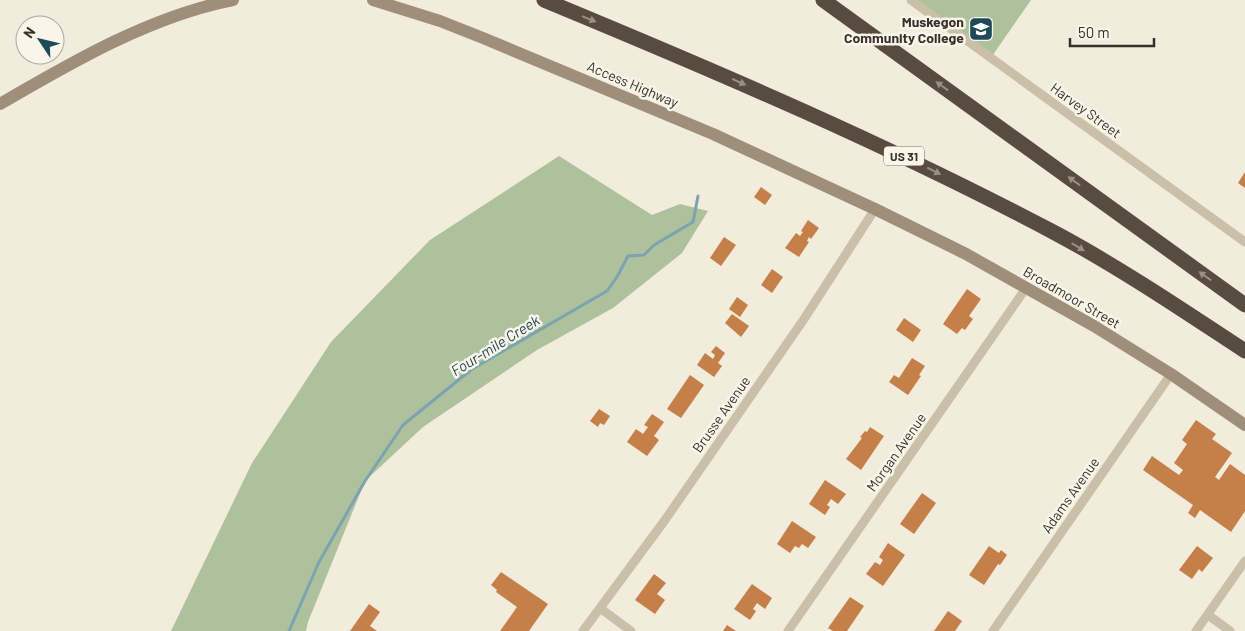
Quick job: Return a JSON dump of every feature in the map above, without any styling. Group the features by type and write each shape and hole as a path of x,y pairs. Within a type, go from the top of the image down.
{"highway":[{"name":"US 31","path":"544,0 697,63 945,176 1059,235 1171,302 1245,351"},
{"path":"823,0 1245,305"}],"street":[{"path":"0,104 58,70 111,43 162,22 214,4 233,0"},
{"name":"Access Highway","path":"373,0 424,16 483,38 713,134 875,209"},
{"name":"Harvey Street","path":"911,0 1245,242"},
{"name":"Broadmoor Street","path":"875,209 966,254 1094,326 1171,374 1245,425"},
{"name":"Brusse Avenue","path":"583,631 670,512 804,319 875,209"},
{"name":"Morgan Avenue","path":"788,631 1026,288"},
{"name":"Adams Avenue","path":"993,631 1171,374"},
{"path":"1196,631 1245,561"},
{"path":"600,608 631,631"},
{"path":"1208,615 1230,631"}],"green space":[{"name":"Muskegon Community College","path":"913,0 1031,0 990,59"},
{"path":"559,156 652,215 680,204 708,211 682,253 613,308 537,350 423,427 365,481 306,631 171,631 252,463 331,342 430,240"}],"building":[{"path":"1245,172 1245,188 1238,183"},
{"path":"761,187 772,195 765,205 754,197"},
{"path":"808,220 819,228 811,239 809,237 807,241 809,242 799,257 785,248 796,233 800,236"},
{"path":"724,237 736,245 721,266 710,258"},
{"path":"772,269 783,277 772,293 761,285"},
{"path":"967,289 981,299 969,316 973,319 965,330 962,328 957,334 943,324"},
{"path":"737,297 748,305 740,317 729,309"},
{"path":"732,314 749,326 741,337 725,323"},
{"path":"904,318 921,330 913,342 896,330"},
{"path":"716,346 725,353 718,363 722,366 714,377 697,365 705,353 713,359 715,355 711,352"},
{"path":"912,358 925,366 919,375 921,376 908,395 889,382 894,375 899,378"},
{"path":"690,375 704,385 681,418 667,409"},
{"path":"599,409 610,416 604,425 600,423 598,427 590,421"},
{"path":"652,414 664,422 654,436 659,440 647,456 627,442 636,429 643,434 648,427 644,425"},
{"path":"1196,420 1216,434 1212,439 1232,453 1215,477 1219,480 1230,464 1245,475 1245,511 1231,532 1200,510 1195,518 1188,513 1193,505 1143,470 1152,456 1179,475 1183,470 1174,463 1187,444 1182,440"},
{"path":"870,427 884,436 861,470 846,459 862,438 860,437"},
{"path":"825,480 846,494 838,504 831,499 827,505 830,507 825,515 809,504"},
{"path":"922,493 936,503 914,534 900,524"},
{"path":"792,521 816,537 808,548 802,544 799,548 795,546 790,553 777,544"},
{"path":"888,543 905,555 883,586 866,574 875,562 880,565 883,560 879,557"},
{"path":"989,546 999,553 1001,550 1007,555 1000,565 998,564 984,585 969,575"},
{"path":"1197,546 1213,558 1202,572 1199,569 1192,579 1179,570"},
{"path":"501,572 548,604 529,631 500,631 517,607 496,592 497,590 491,585"},
{"path":"654,574 666,583 657,594 665,600 655,614 635,600"},
{"path":"752,584 772,598 765,609 757,603 753,609 756,611 750,620 734,609"},
{"path":"850,597 864,606 847,631 833,631 828,628"},
{"path":"369,604 380,612 370,626 377,631 350,631"},
{"path":"948,611 962,621 955,631 934,631"},
{"path":"727,625 736,631 723,631"}],"waterway":[{"name":"Four-mile Creek","path":"289,631 319,562 365,481 403,425 472,369 607,291 628,256 644,255 654,245 693,222 698,196"}],"place":[{"name":"Muskegon Community College","path":"981,29"}]}
